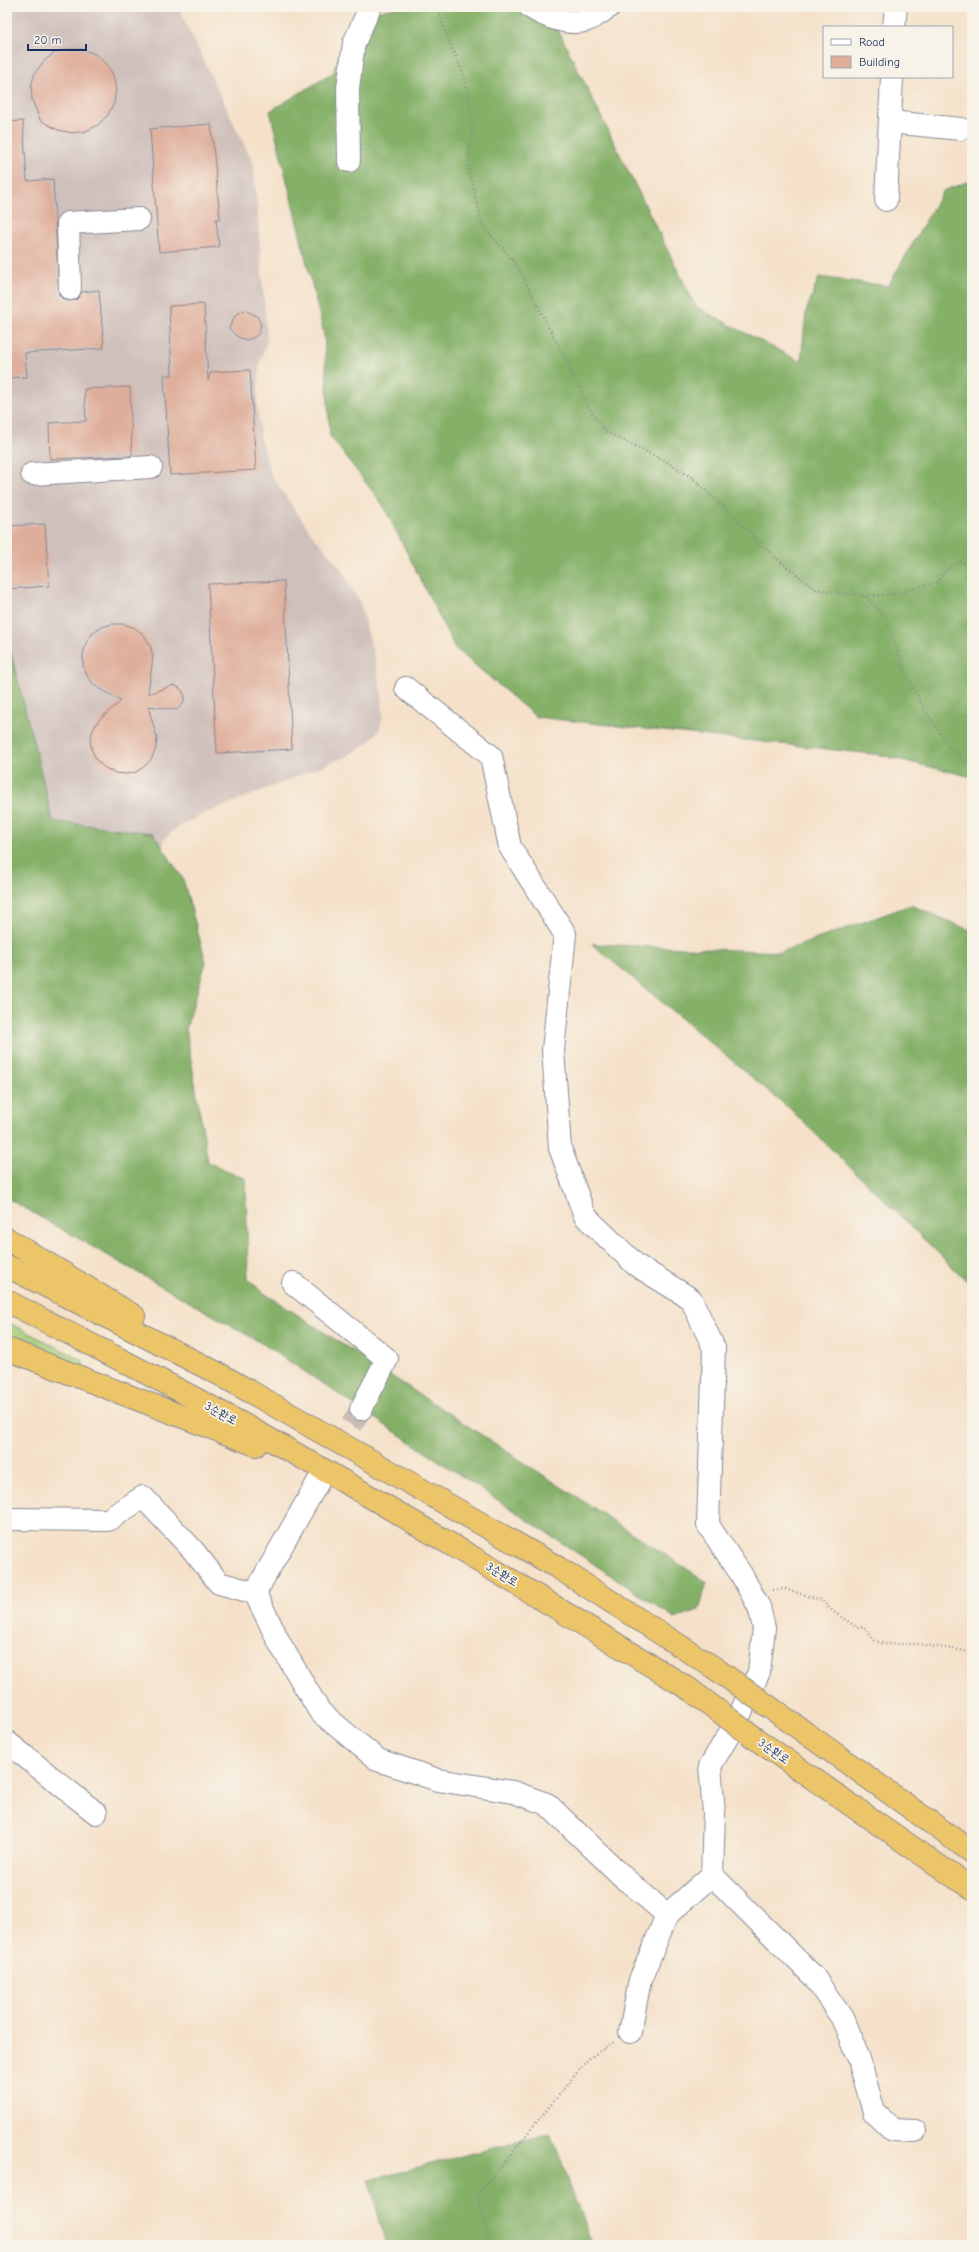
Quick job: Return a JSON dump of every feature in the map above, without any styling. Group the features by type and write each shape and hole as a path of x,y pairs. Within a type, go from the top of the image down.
{"highway":[{"path":"7,1239 473,1519"},
{"path":"7,1266 221,1375 557,1567 713,1667 972,1852"},
{"name":"3순환로","path":"7,1301 260,1433 327,1479 436,1534 689,1689 756,1739 972,1890"},
{"path":"7,1349 327,1479"}],"street":[{"path":"349,161 348,88 354,43 370,7"},
{"path":"530,7 537,12 571,22 586,21 609,7"},
{"path":"894,26 896,7"},
{"path":"886,200 892,78"},
{"path":"890,122 961,129"},
{"path":"70,289 68,223 139,219"},
{"path":"32,474 152,467"},
{"path":"406,688 491,756 510,847 565,934 553,1050 560,1148 585,1216 636,1265 691,1299 714,1348 708,1525 741,1574 759,1607 764,1628 759,1672 737,1721 710,1766 714,1813 712,1876 814,1977 842,2018 858,2059 874,2112 893,2130 915,2131"},
{"path":"294,1283 387,1359 361,1409"},
{"path":"255,1593 327,1479"},
{"path":"7,1519 108,1520 143,1497 192,1549 219,1583 255,1593 280,1644 320,1712 378,1760 438,1780 513,1792 547,1804 622,1876 667,1915"},
{"path":"7,1742 96,1813"},
{"path":"630,2032 640,1980 667,1915 712,1876"}],"path":[{"path":"440,7 440,16 465,78 473,120 468,167 483,226 512,259 522,274 578,384 587,406 606,432 665,461 693,478 776,558 815,589 866,596 895,594 937,582 948,568 960,561 972,566"},
{"path":"866,596 887,620 897,651 921,704 951,749 972,767"},
{"path":"759,1607 768,1593 785,1589 822,1600 829,1610 843,1616 857,1628 863,1626 875,1641 886,1644 918,1644 972,1652"},
{"path":"488,2245 485,2220 477,2196 536,2125 556,2096 588,2059 630,2032"}],"shaded area":[{"path":"7,7 178,7 254,165 267,340 260,363 257,405 261,441 272,477 312,534 343,571 360,603 375,659 382,697 383,715 379,731 366,744 345,757 199,816 177,828 164,839 163,860 7,968"}],"green space":[{"path":"399,7 518,7 557,28 696,307 801,362 806,312 819,277 888,286 943,191 972,180 972,777 881,755 536,717 455,648 383,505 330,436 324,334 270,111 333,73 352,17"},
{"path":"7,648 11,653 53,821 153,833 183,879 206,962 186,1029 208,1162 246,1179 248,1279 264,1293 707,1582 699,1610 675,1618 263,1344 7,1198"},
{"path":"911,905 969,930 972,924 972,1286 789,1108 592,944 781,952"},
{"path":"7,1322 84,1361 82,1369 7,1337"},
{"path":"551,2133 592,2245 386,2245 369,2180"}],"building":[{"path":"67,49 82,49 95,54 106,63 113,75 116,89 114,103 108,115 98,125 86,131 72,133 58,130 40,120 32,100 31,86 35,73 43,62 54,53"},
{"path":"23,121 27,181 53,179 59,295 64,300 71,301 77,299 82,292 99,290 104,348 25,353 27,377 7,378 7,122"},
{"path":"211,124 220,219 216,219 219,247 159,252 150,129"},
{"path":"204,304 208,381 211,372 250,370 256,470 170,475 164,375 172,375 169,306"},
{"path":"245,310 257,316 261,324 259,333 255,337 246,340 236,336 229,328 236,314"},
{"path":"130,387 132,456 50,459 49,423 86,421 84,389"},
{"path":"45,524 49,586 7,589 7,526"},
{"path":"284,581 292,749 217,753 208,584"},
{"path":"112,624 124,624 135,628 144,635 150,645 153,657 148,694 174,685 181,689 185,696 183,704 177,710 148,706 157,738 156,748 152,758 145,766 136,772 126,774 115,773 105,768 97,761 92,751 90,740 93,729 99,720 121,701 94,685 87,676 83,665 83,654 86,643 92,634 102,627"}],"tunnel":[{"path":"318,1482 361,1409"}]}
